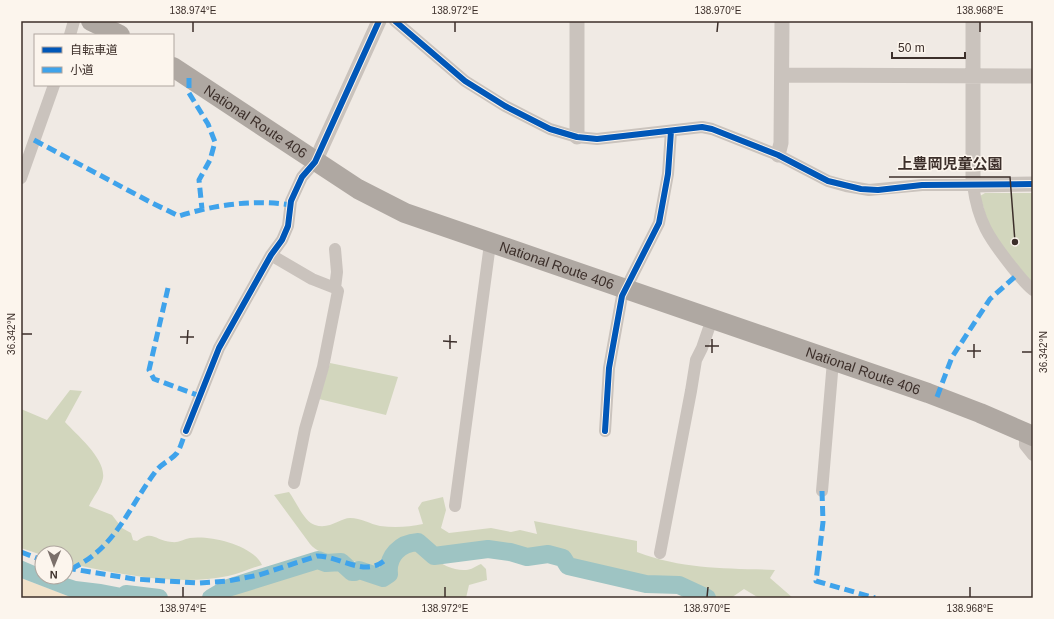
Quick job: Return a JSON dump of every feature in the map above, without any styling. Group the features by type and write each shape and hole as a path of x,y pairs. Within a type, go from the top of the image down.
{"highway":[{"path":"93,22 118,34"},
{"name":"National Route 406","path":"174,69 315,162 382,202 406,213 490,244 833,360 972,410 1029,435"}],"street":[{"path":"70,34 74,21"},
{"path":"186,431 219,348 271,255 286,232 291,202 302,178 315,162 379,21"},
{"path":"395,21 465,82 505,106 550,129 577,137 609,138 702,127 712,129 778,156 828,180 869,190 922,185 1033,184"},
{"path":"577,137 578,21"},
{"path":"778,156 781,143 782,21"},
{"path":"973,21 973,185 976,208 987,234 1004,257 1033,290"},
{"path":"782,75 1033,76"},
{"path":"21,178 24,163 54,86"},
{"path":"605,431 610,368 622,296 659,223 668,174 671,131"},
{"path":"455,506 490,244"},
{"path":"294,483 306,429 324,367 338,291 335,288 337,272 335,249"},
{"path":"271,255 312,280 335,288"},
{"path":"660,553 696,360 702,348 712,319"},
{"path":"822,492 833,360"},
{"path":"1029,435 1024,445 1033,456"}],"green space":[{"path":"985,193 1033,193 1033,284 991,233 980,196"},
{"path":"330,363 398,377 386,415 319,399"},
{"path":"70,390 82,391 65,422 90,448 100,463 103,471 102,482 89,506 112,515 122,528 131,533 133,540 137,541 147,536 151,536 174,542 198,537 219,540 241,547 250,552 262,565 232,575 208,579 167,579 105,571 74,565 74,545 34,545 34,552 21,548 21,409 47,420"},
{"path":"289,492 307,520 315,525 330,525 350,518 386,527 402,527 423,524 418,508 422,502 443,497 446,510 441,528 449,533 491,528 511,532 520,530 537,534 534,521 637,541 637,552 672,562 705,567 775,570 770,578 793,598 759,598 744,589 731,598 707,598 679,585 646,584 568,566 563,558 548,554 527,557 510,552 488,549 434,556 444,565 453,568 468,570 481,564 486,569 487,580 469,585 466,598 216,598 229,591 317,564 333,565 337,563 351,573 372,576 383,581 390,575 396,556 403,548 396,548 387,564 386,575 382,577 376,575 352,560 320,552 310,544 274,495"}],"sand":[{"path":"21,578 34,583 34,585 39,585 73,598 21,598"}],"water":[{"path":"21,560 34,566 34,583 21,578"},
{"path":"74,580 153,594 147,598 73,598 39,585 74,585"}],"waterway":[{"path":"211,598 228,588 318,560 326,563 341,562 352,572 359,570 383,578 389,574 390,562 396,552 406,545 418,542 434,556 488,549 510,552 527,557 548,554 563,558 568,566 646,584 679,585 707,598"},
{"path":"126,594 159,598"}],"marked path":[{"path":"189,78 189,93 208,124 215,142 210,160 199,180 202,209"},
{"path":"34,140 179,216 234,204 276,203 290,205"},
{"path":"937,397 952,357 990,299 1018,274"},
{"path":"168,288 149,370 154,379 200,396"},
{"path":"74,567 99,550 110,539 156,471 177,453 186,431"},
{"path":"822,491 823,522 816,581 875,598"},
{"path":"21,552 34,557"},
{"path":"74,569 134,579 199,583 228,581 259,575 317,556 368,567 384,561"}],"cycle path":[{"path":"186,431 219,348 271,255 282,240 288,226 291,201 302,177 315,162 379,21"},
{"path":"395,21 465,81 505,106 550,129 577,137 597,139 702,127 712,129 778,155 828,181 861,189 878,190 922,185 1033,184"},
{"path":"605,431 609,368 622,296 659,223 668,174 671,131"}],"place":[{"name":"上豊岡児童公園","path":"1015,242"}]}
